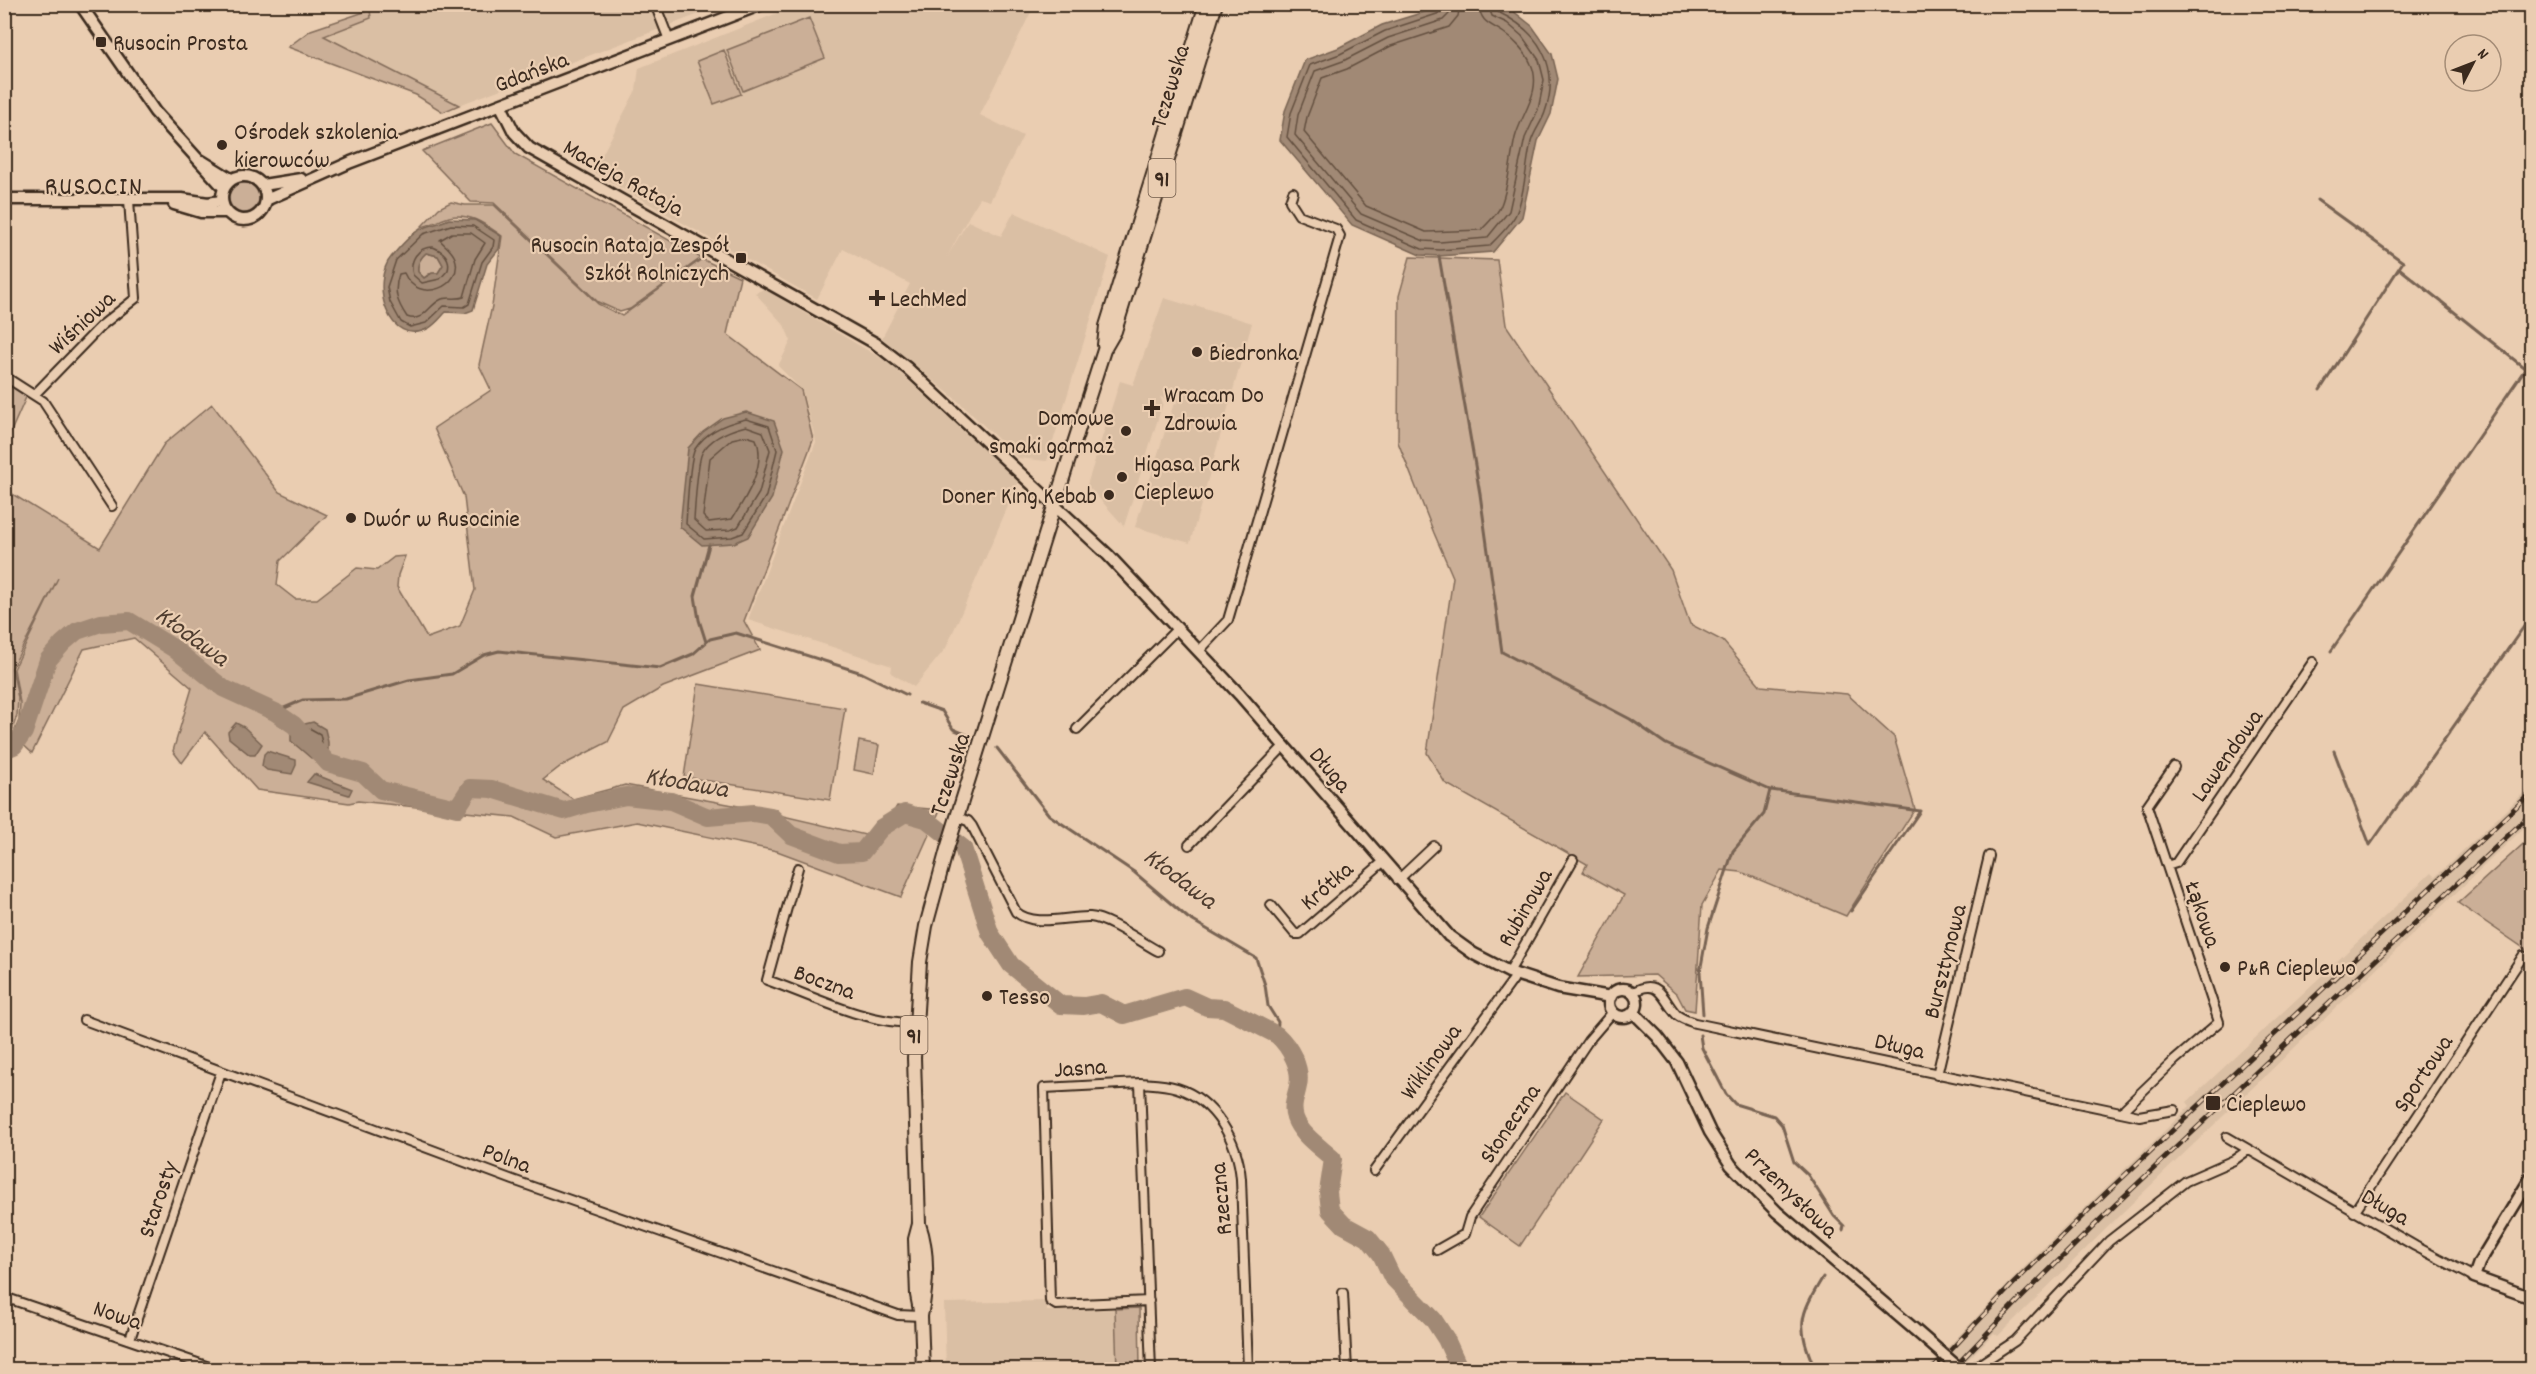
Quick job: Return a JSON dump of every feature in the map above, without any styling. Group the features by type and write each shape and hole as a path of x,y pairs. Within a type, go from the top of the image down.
{"main road":[{"name":"Tczewska","path":"923,1370 915,1239 920,1224 914,1023 926,926 947,849 1104,350 1106,326 1206,4"},
{"name":"Tczewska","path":"1104,350 1115,331 1216,4"}],"street":[{"path":"80,4 155,112 224,188"},
{"path":"655,4 669,40"},
{"name":"Gdańska","path":"266,200 316,176 762,4"},
{"name":"Macieja Rataja","path":"501,106 514,132 528,148 885,349 1056,505"},
{"path":"196,158 231,179 248,176 263,186 266,200 258,215 248,220 236,219 226,212 221,201 224,188 231,179"},
{"name":"Gdańska","path":"263,186 316,176"},
{"path":"1199,651 1227,620 1340,236 1336,229 1299,215 1290,201 1293,192"},
{"path":"4,199 182,199 208,203 221,201"},
{"name":"Wiśniowa","path":"35,394 101,326 136,298 129,200"},
{"path":"163,200 201,212 226,212"},
{"path":"4,376 43,401 112,506"},
{"name":"Długa","path":"1056,505 1108,555 1199,651 1449,936 1481,958 1512,973 1558,988 1611,997 1618,991 1632,993 1639,988 1653,988 1668,999 1678,1015 1695,1023 2139,1116 2175,1110"},
{"path":"1077,729 1178,629"},
{"name":"Lawendowa","path":"2167,866 2176,863 2313,662"},
{"path":"1189,845 1284,746"},
{"name":"Łąkowa","path":"2123,1112 2175,1060 2219,1022 2147,806 2174,767"},
{"path":"956,822 968,821 972,826 1016,912 1021,916 1034,920 1098,919 1158,951"},
{"path":"1398,880 1434,846"},
{"name":"Bursztynowa","path":"1937,1075 1989,856"},
{"name":"Rubinowa","path":"1512,973 1573,860"},
{"name":"Krótka","path":"1271,905 1295,934 1300,934 1383,862"},
{"name":"Boczna","path":"798,868 767,981 872,1018 890,1023 914,1023"},
{"name":"Sportowa","path":"2354,1212 2523,956"},
{"name":"Wiklinowa","path":"1374,1171 1514,980 1512,973"},
{"path":"1611,997 1609,1002 1612,1012 1623,1017 1633,1012 1636,1002 1632,993"},
{"name":"Słoneczna","path":"1437,1250 1465,1234 1470,1217 1588,1041 1612,1012"},
{"name":"Przemysłowa","path":"1633,1012 1657,1036 1677,1062 1710,1132 1731,1165 1777,1212 1961,1370"},
{"name":"Polna","path":"84,1020 513,1180 898,1315 921,1316"},
{"name":"Starosty","path":"130,1339 221,1072"},
{"name":"Jasna","path":"1149,1301 1056,1305 1050,1298 1044,1088 1140,1083 1149,1301 1151,1370"},
{"name":"Rzeczna","path":"1140,1083 1168,1085 1195,1096 1226,1129 1236,1152 1241,1179 1248,1370"},
{"name":"Długa","path":"2227,1137 2354,1212 2474,1277 2532,1298"},
{"path":"1971,1370 2015,1341 2109,1241 2186,1181 2234,1160 2248,1150"},
{"path":"2474,1277 2479,1263 2532,1176"},
{"path":"1343,1293 1347,1370"},
{"name":"Nowa","path":"4,1297 218,1370"}],"shaded area":[{"path":"370,5 723,5 459,105 323,36 371,18"},
{"path":"798,5 1030,5 1032,10 980,115 1023,136 990,201 980,198 947,257 968,221 1001,236 1014,212 1110,257 1047,461 1018,458 959,402 882,338 910,284 843,249 817,299 593,172 636,90 639,68"},
{"path":"370,10 371,18 324,36 459,105 443,112 416,95 288,47 311,30"},
{"path":"809,18 825,58 743,91 727,50"},
{"path":"724,50 741,94 714,104 697,61"},
{"path":"492,123 515,154 701,258 630,309 620,312 598,302 494,203 471,202 422,151"},
{"path":"244,183 254,188 259,198 254,208 244,213 234,208 229,198 234,188"},
{"path":"451,202 465,205 494,205 598,304 622,316 702,259 740,277 727,334 801,390 813,440 744,621 760,650 663,687 624,710 608,742 561,766 543,780 573,799 625,785 744,807 878,838 897,806 940,810 901,897 777,851 637,822 556,837 514,817 358,801 349,803 257,790 205,732 182,763 173,751 192,688 134,638 84,649 32,753 13,735 19,720 20,703 14,669 58,578 12,668 18,698 17,715 11,734 5,742 5,473 9,492 100,548 164,444 212,404 279,492 327,515 280,561 277,585 295,599 317,599 357,568 377,570 394,557 405,556 398,575 397,587 427,638 460,626 475,590 464,497 434,428 491,390 479,365 492,306 502,236 464,216 449,217 421,227 439,208"},
{"path":"426,253 438,256 443,265 438,273 429,274 424,278 418,272 418,266"},
{"path":"1410,257 1497,260 1506,325 1671,570 1690,624 1723,641 1761,686 1847,694 1894,737 1915,809 1846,916 1741,872 1722,870 1702,905 1695,1011 1685,1009 1677,994 1655,975 1578,977 1624,895 1583,872 1587,864 1445,783 1427,753 1453,577 1398,442 1399,296"},
{"path":"764,289 889,363 1019,481 946,648 914,687 891,673 892,666 748,620 816,442 802,390 778,366 791,341 784,325 755,293"},
{"path":"1164,298 1252,323 1190,543 1135,527 1173,406 1178,402 1160,397 1163,403 1124,526 1087,485 1120,381 1133,385"},
{"path":"5,381 27,395 5,445"},
{"path":"698,684 845,708 830,800 684,777"},
{"path":"859,741 879,745 874,774 854,770"},
{"path":"2531,786 2531,821 2124,1211 1998,1336 1994,1333 1959,1369 1926,1370 2038,1253 2190,1106 2187,1102 2431,873 2435,877"},
{"path":"2531,837 2531,953 2458,903"},
{"path":"1565,1092 1604,1119 1520,1246 1479,1217"},
{"path":"1047,1301 1047,1311 1115,1309 1117,1369 946,1369 944,1303"},
{"path":"1139,1308 1140,1369 1117,1369 1115,1309"}],"water":[{"path":"1447,5 1493,5 1513,11 1532,26 1552,54 1558,79 1551,114 1538,141 1522,217 1493,252 1420,255 1352,225 1280,140 1285,111 1305,60 1338,48 1382,25"},
{"path":"449,219 475,220 501,236 499,249 487,264 473,310 465,313 446,312 429,328 415,332 403,330 393,322 386,310 382,281 385,267 406,240 415,233","holes":["426,253 438,256 443,265 438,273 432,273 424,278 418,272 421,259"]},
{"path":"746,412 774,421 784,449 772,498 748,537 734,543 702,545 680,527 688,448 703,432 723,418"},
{"path":"313,722 325,729 328,756 311,758 291,741 291,735 305,724"},
{"path":"236,723 244,727 262,744 255,755 250,755 229,738 228,732"},
{"path":"267,751 296,760 292,774 267,770 262,766 264,754"},
{"path":"314,774 352,789 349,795 307,782"}],"waterway":[{"path":"2317,200 2403,262 2399,268 2532,374"},
{"path":"1439,256 1480,494 1502,652 1630,719 1666,744 1770,790 1764,814 1733,851 1708,928 1700,972 1703,1014"},
{"path":"2320,390 2399,268"},
{"path":"2331,651 2532,359"},
{"path":"706,642 695,596 709,545"},
{"path":"2334,751 2370,845 2532,615"},
{"name":"Kłodawa","path":"4,750 14,746 24,732 48,660 63,643 77,631 101,623 129,621 173,648 223,688 275,712 294,725 328,763 363,773 381,790 457,808 470,788 492,789 564,811 626,796 671,801 708,817 754,813 771,816 791,835 839,853 862,852 881,828 905,813 926,819 963,848 990,933 1011,965 1061,1005 1084,1006 1101,1003 1124,1015 1185,997 1207,1007 1224,1008 1277,1035 1282,1040 1297,1065 1299,1079 1294,1106 1295,1118 1306,1135 1333,1159 1328,1192 1330,1210 1344,1225 1368,1238 1381,1254 1392,1277 1433,1319 1446,1339 1460,1370"},
{"name":"Kłodawa","path":"275,712 303,700 346,699 409,680 452,674 484,655 499,651 660,668 693,654 710,639 736,633 862,673 907,695"},
{"name":"Kłodawa","path":"919,703 942,711 953,729 967,735"},
{"name":"Kłodawa","path":"997,748 1049,815 1134,872 1188,918 1256,958 1265,985 1268,1006 1278,1022 1277,1035"},
{"path":"1771,790 1920,811 1851,911"},
{"path":"1700,1035 1702,1048 1726,1094 1735,1104 1774,1116 1782,1125 1794,1162 1808,1175 1834,1216 1844,1226 1843,1230"},
{"path":"1815,1370 1805,1342 1803,1322 1809,1302 1823,1277"},
{"path":"2028,1363 2034,1370"}],"railway":[{"path":"1932,1370 2011,1286 2106,1193 2532,792"},
{"path":"1952,1370 2116,1204 2532,813"}],"place":[{"name":"Rusocin Prosta","path":"101,42"},
{"name":"Ośrodek szkolenia kierowców","path":"222,145"},
{"name":"Rusocin Rataja Zespół Szkół Rolniczych","path":"741,258"},
{"name":"LechMed","path":"877,298"},
{"name":"Biedronka","path":"1197,352"},
{"name":"Wracam Do Zdrowia","path":"1152,408"},
{"name":"Domowe smaki garmaż","path":"1126,431"},
{"name":"Higasa Park Cieplewo","path":"1122,477"},
{"name":"Doner King Kebab","path":"1109,495"},
{"name":"Dwór w Rusocinie","path":"351,518"},
{"name":"P&R Cieplewo","path":"2225,967"},
{"name":"Tesso","path":"987,996"},
{"name":"Cieplewo","path":"2213,1103"}],"district":[{"name":"RUSOCIN","path":"94,185"}]}
